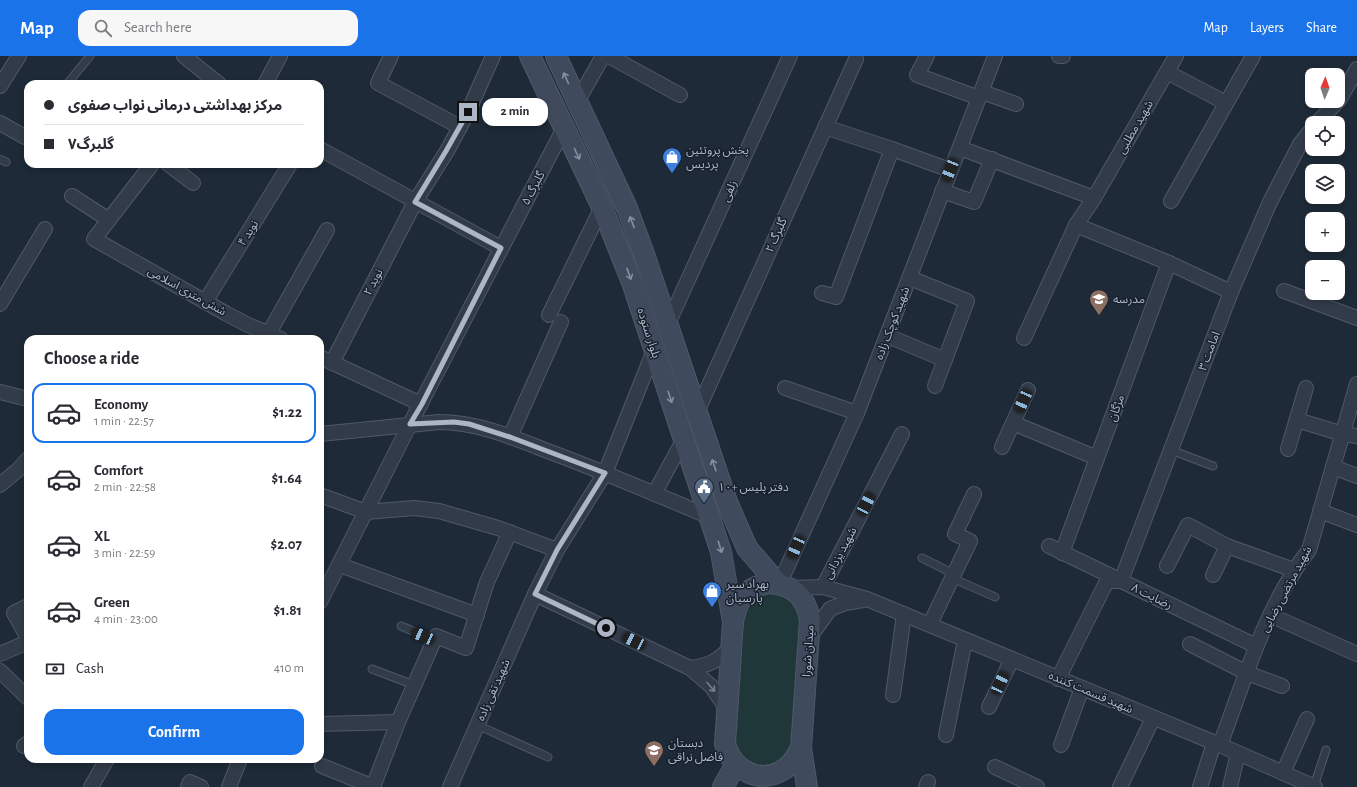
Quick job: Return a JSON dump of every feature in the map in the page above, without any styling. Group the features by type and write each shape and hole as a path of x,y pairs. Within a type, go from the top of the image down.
{"main road":[{"name":"بلوار ستوده","path":"530,56 602,207 625,261 722,552 733,622"},
{"name":"بلوار ستوده","path":"556,56 627,208 643,251 727,502 747,548 784,586"},
{"name":"میدان شورا","path":"768,583 784,586 797,593 804,601 808,609 810,619 800,748 794,761 786,768 777,773 766,776 759,781 736,764 730,757 725,744 733,622 737,605 742,597 750,590 768,583"},
{"path":"800,748 807,787"},
{"path":"724,787 736,764"}],"street":[{"path":"0,86 19,56"},
{"path":"267,80 280,56"},
{"path":"391,56 378,83 460,127"},
{"name":"نوید ۲","path":"326,360 415,202 460,127 493,56"},
{"path":"577,102 603,56"},
{"path":"609,56 680,95"},
{"name":"زلفی","path":"668,326 790,56"},
{"path":"927,56 917,75 980,95 1016,104"},
{"name":"شهید کوچک زاده","path":"784,586 784,574 857,413 995,56"},
{"name":"شهید مطلبی","path":"1024,338 1076,225 1094,198 1176,56"},
{"path":"1172,201 1253,56"},
{"path":"193,59 213,80"},
{"name":"گلبرگ ۲","path":"697,412 856,59"},
{"path":"1324,116 1339,100 1357,69"},
{"path":"1167,72 1226,103"},
{"path":"0,123 24,136"},
{"path":"825,127 950,170"},
{"name":"گلبرگ ۵","path":"324,595 410,424 422,404 564,128"},
{"name":"امامت ۳","path":"1121,581 1231,292 1270,202 1300,144 1305,138"},
{"path":"960,148 1094,198"},
{"path":"822,292 836,297 892,149"},
{"path":"324,152 501,248"},
{"path":"942,191 974,202 992,160"},
{"path":"72,196 109,220 149,168"},
{"path":"173,168 193,183"},
{"name":"نوید ۴","path":"205,302 288,168"},
{"path":"510,437 555,318 602,207"},
{"name":"شش متری اسلامی","path":"109,220 94,239 205,302 248,325 273,335"},
{"path":"1076,225 1169,263 1231,292"},
{"path":"0,304 45,229"},
{"path":"275,335 327,230"},
{"name":"مژگان","path":"1062,553 1169,263"},
{"path":"910,278 967,301 935,386"},
{"path":"1284,291 1357,318"},
{"path":"888,336 945,360"},
{"name":"شهید تقی زاده","path":"450,787 535,594 557,550 605,473 654,348"},
{"path":"326,360 422,404"},
{"name":"شهید مرتضی رضایی","path":"1200,787 1247,673 1256,646 1270,615 1294,570 1309,550 1357,384"},
{"path":"785,388 857,413"},
{"path":"1288,449 1306,388"},
{"path":"1002,447 1028,390"},
{"path":"0,392 24,398"},
{"path":"1297,420 1343,434 1357,436"},
{"path":"324,434 410,424 454,422 469,424 510,437 605,473 710,517"},
{"path":"1013,423 1097,458"},
{"name":"شهید یزدانی","path":"823,587 902,434"},
{"path":"654,494 684,439"},
{"path":"0,485 24,463"},
{"path":"1333,467 1357,476"},
{"path":"930,624 970,540 955,534 974,494"},
{"path":"324,496 366,512 414,508 440,511 510,532 557,550"},
{"path":"1320,511 1357,525"},
{"path":"1167,566 1188,525 1227,546 1294,570"},
{"path":"322,766 374,787 398,722 436,636 466,648 487,582 510,532"},
{"name":"رضایت ۸","path":"1049,546 1256,646"},
{"path":"1213,575 1227,546"},
{"path":"340,565 477,615"},
{"path":"1058,678 1107,581 1121,581"},
{"name":"شهید قسمت کننده","path":"784,586 823,587 867,599 1217,744 1314,787"},
{"path":"535,594 690,668 711,686 727,709"},
{"path":"809,638 830,609 845,603 867,599"},
{"path":"24,608 14,613 24,631"},
{"path":"893,695 904,614"},
{"path":"1270,615 1357,654"},
{"path":"946,735 964,640"},
{"path":"1,651 24,643"},
{"path":"1190,644 1247,673 1282,686"},
{"path":"690,668 702,667 711,664 725,654 731,646"},
{"path":"989,708 1012,659"},
{"path":"0,671 24,694"},
{"path":"1061,745 1082,688"},
{"path":"1120,787 1153,718"},
{"path":"1284,773 1307,719"},
{"path":"324,724 398,722"},
{"path":"1230,787 1238,753"},
{"path":"92,787 105,763"},
{"path":"229,787 238,763"},
{"path":"995,767 1037,787"}],"lane":[{"path":"70,80 90,56"},
{"path":"1171,450 1213,466"},
{"path":"922,558 953,576 995,596"},
{"path":"401,626 434,640"},
{"path":"372,669 414,685"},
{"path":"477,725 548,756"},
{"path":"1314,787 1326,750"}],"green space":[{"path":"773,592 788,598 794,604 799,619 790,750 783,758 775,763 760,766 745,758 739,751 735,742 745,615 755,598 763,594"}],"place":[{"name":"پخش پروتئین پردیس","path":"672,174"},
{"name":"مدرسه","path":"1099,316"},
{"name":"دفتر پلیس +۱۰","path":"704,504"},
{"name":"بهراد سیر پارسیان","path":"712,608"},
{"name":"دبستان فاضل نراقی","path":"654,767"}],"route":[{"path":"468,112 415,202 501,248 422,404 410,424 454,422 469,424 510,437 605,473 557,550 535,594 606,628"}]}
